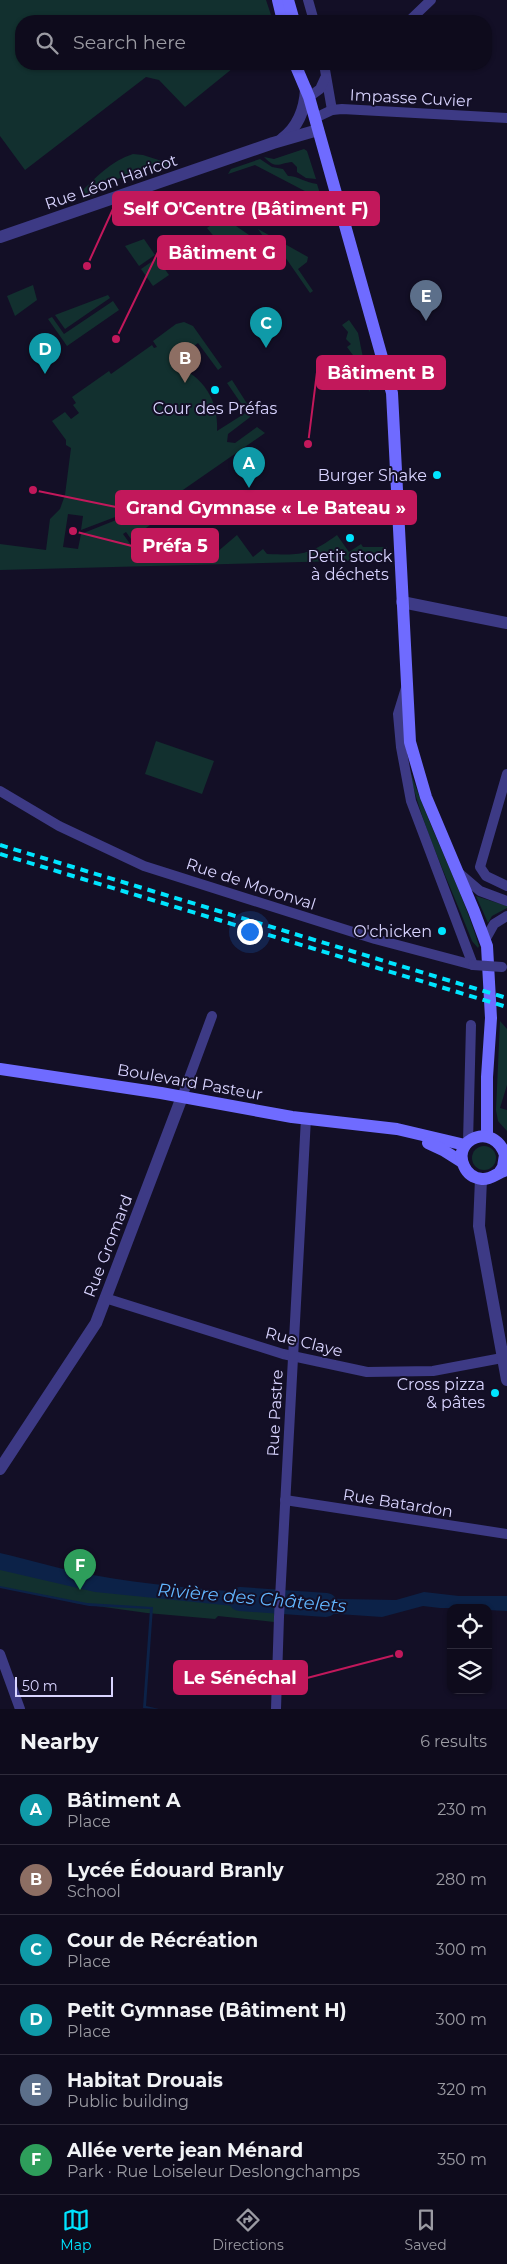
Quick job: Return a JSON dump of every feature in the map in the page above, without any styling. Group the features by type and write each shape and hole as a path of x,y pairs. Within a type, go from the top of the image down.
{"main road":[{"path":"278,0 282,15"},
{"path":"288,0 292,15"},
{"path":"298,70 308,93 392,393 410,742 416,769 426,797 485,940 491,1018 486,1087 487,1136"},
{"path":"306,70 308,93"},
{"name":"Boulevard Pasteur","path":"0,1069 467,1143"},
{"name":"Boulevard Pasteur","path":"375,1127 430,1144 462,1162"},
{"path":"487,1136 497,1141 504,1148 503,1171 487,1179 481,1179 472,1176 466,1170 462,1162 462,1150 475,1137 487,1136"}],"street":[{"path":"415,15 431,0"},
{"path":"310,1 313,15"},
{"path":"325,70 332,110"},
{"path":"273,143 295,126 308,93 320,89 325,78"},
{"name":"Impasse Cuvier","path":"316,124 332,110 342,109 507,118"},
{"name":"Rue Léon Haricot","path":"0,237 273,143 316,124"},
{"path":"402,602 507,623"},
{"path":"406,688 398,714 411,801 473,965"},
{"path":"507,774 480,866 486,876 507,886"},
{"name":"Rue de Moronval","path":"0,791 59,826 144,866 375,939 473,965 505,966"},
{"path":"458,872 480,891 507,902"},
{"path":"485,940 494,924 507,916"},
{"name":"Rue Gromard","path":"0,1469 96,1324 212,1016"},
{"path":"467,1143 471,1025"},
{"name":"Rue Pastre","path":"276,1709 280,1592 306,1118"},
{"path":"481,1179 479,1226 507,1380"},
{"name":"Rue Claye","path":"105,1298 293,1356 367,1372 433,1371 502,1358"},
{"name":"Rue Batardon","path":"285,1500 507,1534"},
{"path":"0,1654 20,1709"}],"green space":[{"path":"0,0 266,0 271,15 15,15 15,70 231,70 185,107 159,80 146,77 25,170 0,136"},
{"path":"304,149 307,151 316,179 306,178 297,172 297,167 292,162 275,165 264,157 274,159"},
{"path":"133,154 143,155 174,165 168,168 160,164 95,187 98,194 83,200 80,193 98,175 111,165"},
{"path":"260,159 272,167 283,169 288,176 317,184 322,200 255,165 228,174 231,169"},
{"path":"223,217 249,235 226,251 207,228"},
{"path":"258,229 308,257 307,262 298,269 313,291 310,293 283,254 273,261 270,257 275,253"},
{"path":"144,239 155,255 139,266 125,246"},
{"path":"157,258 169,275 153,286 141,269"},
{"path":"33,285 37,300 15,316 7,296"},
{"path":"108,295 110,298 65,329 55,315"},
{"path":"113,301 119,310 67,346 48,319 52,317 64,334"},
{"path":"349,320 358,333 370,392 362,381 359,383 352,373 361,366 347,347 351,344 346,339 348,332 342,325"},
{"path":"184,322 193,326 222,367 218,370 198,343 170,364 191,374 206,388 215,408 217,431 247,412 227,383 232,380 253,413 228,434 227,442 235,443 257,427 265,433 167,501 152,503 81,530 83,516 68,514 63,547 78,549 81,534 154,505 163,505 167,510 176,504 131,539 126,532 123,534 141,559 144,557 216,553 237,535 253,557 263,549 267,554 304,553 319,547 337,535 349,552 361,544 363,547 387,547 387,557 379,557 379,560 0,570 0,544 46,550 50,519 60,509 65,495 71,448 66,445 66,440 52,421 65,412 71,419 79,413 73,405 76,403 72,397 109,371 111,374 152,345 154,348 157,347 153,341 176,324"},
{"path":"156,741 214,761 202,794 145,774"},
{"path":"407,761 424,808 463,900 479,946 478,948 472,941 427,830"},
{"path":"476,896 507,906 507,908 492,916 488,923"},
{"path":"500,1021 507,1029 507,1085 500,1108 507,1110 507,1131 498,1121 496,1110"},
{"path":"484,1146 493,1149 496,1158 493,1167 484,1170 475,1167 472,1158 475,1149"},
{"path":"0,1563 65,1582 274,1605 274,1622 218,1616 215,1619 147,1613 75,1603 0,1587"}],"water":[{"path":"0,1553 115,1579 182,1587 272,1594 272,1610 95,1592 0,1570"},
{"path":"0,1586 87,1603 153,1607 146,1706 159,1709 143,1708 150,1609 89,1606 0,1588"},
{"path":"424,1592 459,1596 507,1596 507,1611 492,1610 492,1604 447,1604 447,1608 423,1606 382,1617 293,1611 293,1595 341,1599 396,1600"}],"waterway":[{"name":"Rivière des Châtelets","path":"240,1599 326,1605"}],"railway":[{"path":"0,845 507,998"},
{"path":"0,854 507,1007"}],"place":[{"name":"Self O'Centre (Bâtiment F)","path":"87,266"},
{"name":"Habitat Drouais","path":"426,321"},
{"name":"Bâtiment G","path":"116,339"},
{"name":"Cour de Récréation","path":"266,348"},
{"name":"Petit Gymnase (Bâtiment H)","path":"45,374"},
{"name":"Lycée Édouard Branly","path":"185,383"},
{"name":"Cour des Préfas","path":"215,390"},
{"name":"Bâtiment B","path":"308,444"},
{"name":"Burger Shake","path":"437,475"},
{"name":"Bâtiment A","path":"249,488"},
{"name":"Grand Gymnase « Le Bateau »","path":"33,490"},
{"name":"Préfa 5","path":"73,531"},
{"name":"Petit stock à déchets","path":"350,538"},
{"name":"O'chicken","path":"442,931"},
{"name":"Cross pizza & pâtes","path":"495,1393"},
{"name":"Allée verte jean Ménard","path":"80,1590"},
{"name":"Le Sénéchal","path":"399,1654"}]}
